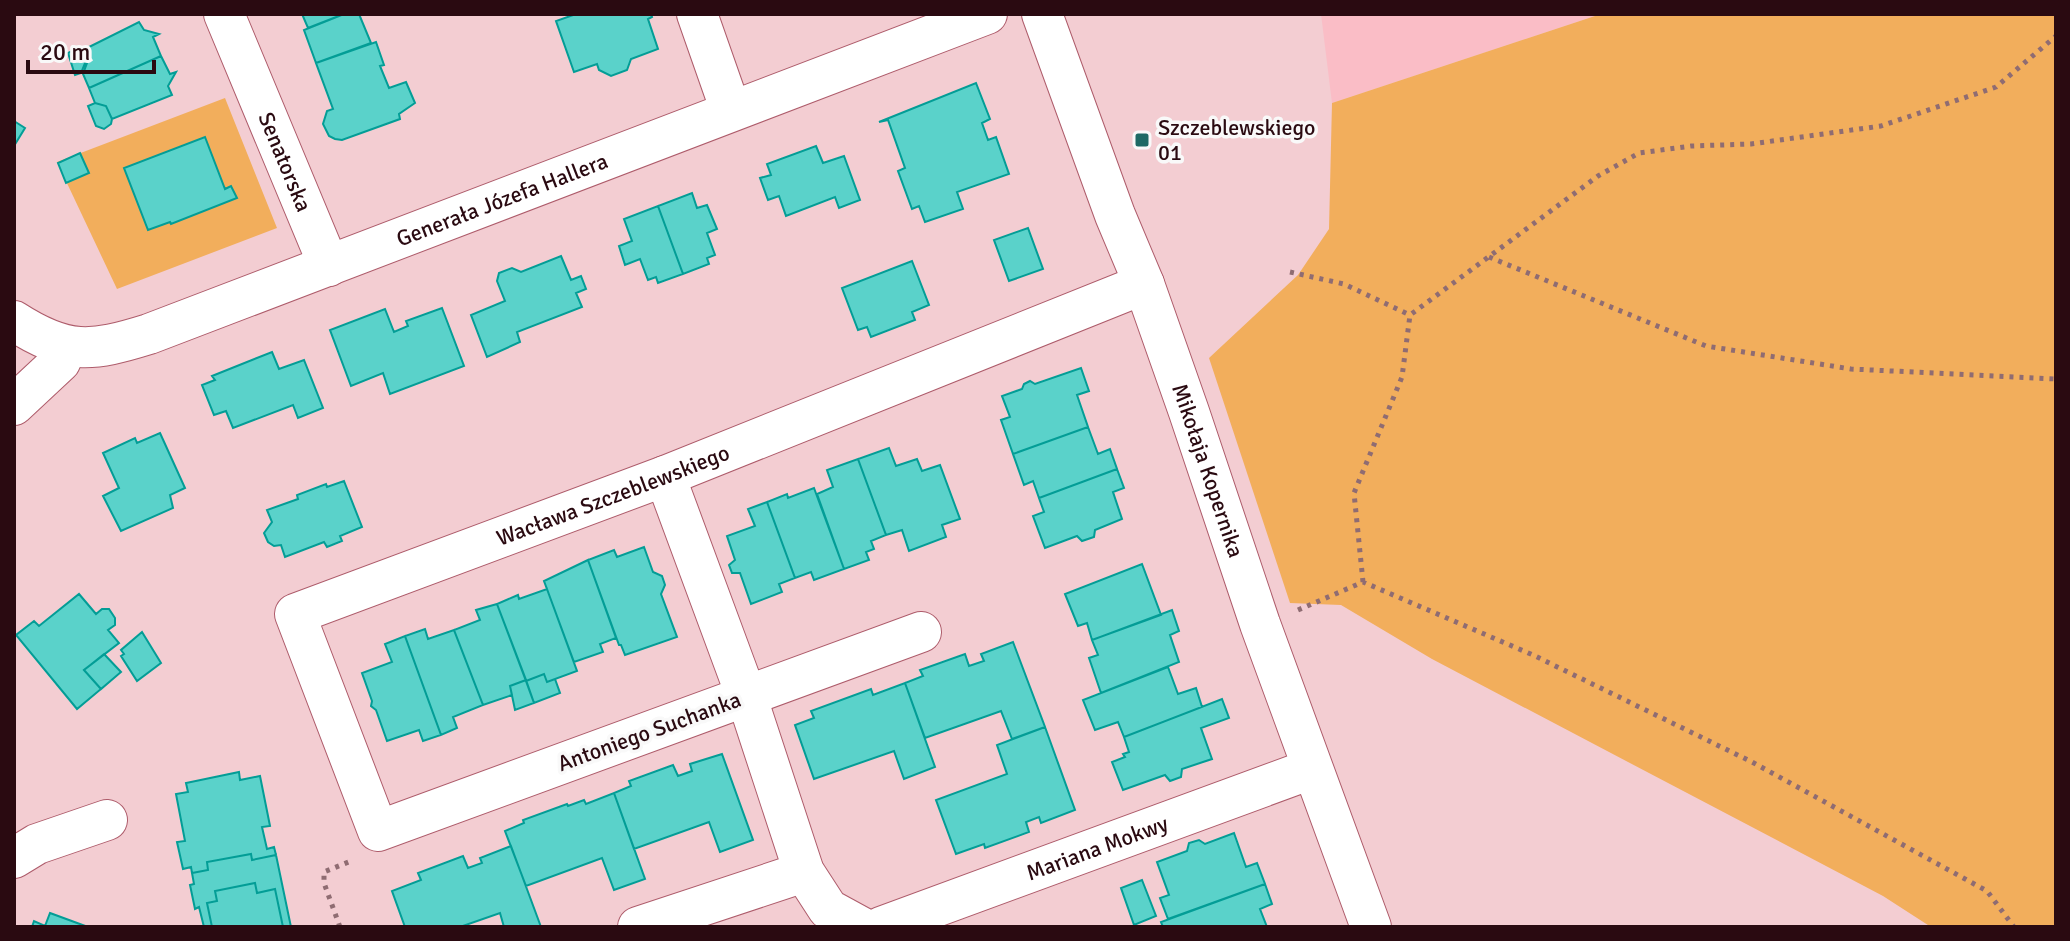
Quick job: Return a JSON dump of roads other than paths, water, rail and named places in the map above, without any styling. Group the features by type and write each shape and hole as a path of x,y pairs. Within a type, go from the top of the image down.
{"street":[{"name":"Senatorska","path":"224,14 329,266"},
{"path":"697,14 731,111"},
{"name":"Generała Józefa Hallera","path":"14,321 43,338 67,347 86,349 112,346 987,14"},
{"name":"Mikołaja Kopernika","path":"1042,14 1115,215 1144,284 1311,769 1371,927"},
{"name":"Wacława Szczeblewskiego","path":"378,831 295,614 665,476 1144,284"},
{"path":"14,405 60,362 67,347"},
{"path":"665,476 746,695 804,872 828,909 861,927"},
{"name":"Antoniego Suchanka","path":"378,831 921,632"},
{"name":"Mariana Mokwy","path":"881,927 1311,769"},
{"path":"14,858 37,844 107,820"},
{"path":"638,927 804,872"}],"place":[{"name":"Szczeblewskiego 01","path":"1142,140"}]}
